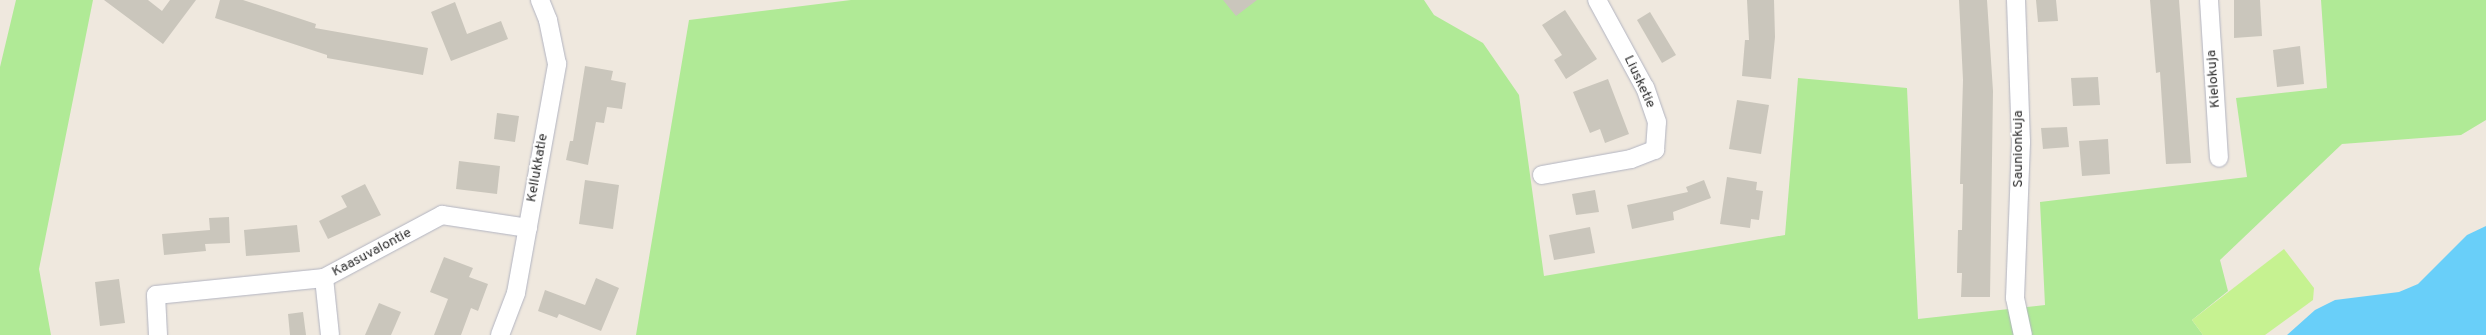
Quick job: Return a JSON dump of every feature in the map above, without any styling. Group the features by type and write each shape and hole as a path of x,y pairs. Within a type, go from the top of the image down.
{"street":[{"name":"Kellukkatie","path":"500,335 516,293 557,64 548,20 540,0"},
{"name":"Liusketie","path":"1542,175 1631,159 1655,150 1657,122 1645,88 1597,0"},
{"name":"Saunionkuja","path":"2016,0 2021,142 2015,298 2023,335"},
{"name":"Kielokuja","path":"2209,0 2219,158"},
{"name":"Kaasuvalontie","path":"158,335 156,295 324,278 442,215 528,228"},
{"path":"324,278 330,335"}],"green space":[{"path":"16,0 93,0 39,269 51,335 0,335 0,67"},
{"path":"851,0 1424,0 1434,15 1483,43 1519,95 1544,276 1785,235 1798,78 1907,88 1918,319 2045,305 2040,202 2247,177 2236,98 2327,88 2321,0 2486,0 2486,120 2461,135 2342,144 2220,260 2228,291 2192,320 2203,335 636,335 689,20"},
{"path":"2284,249 2314,288 2313,300 2265,335 2203,335 2192,320"}],"water":[{"path":"2486,226 2486,335 2287,335 2315,310 2335,300 2399,292 2418,284 2467,235"}],"building":[{"path":"104,0 148,0 162,11 170,0 196,0 163,44"},
{"path":"220,0 243,0 316,24 315,28 428,48 423,75 327,58 327,55 215,18"},
{"path":"1223,0 1257,0 1236,16"},
{"path":"1747,0 1774,0 1775,37 1771,79 1742,76 1745,40 1749,40"},
{"path":"1959,0 1987,0 1993,91 1990,297 1961,297 1962,273 1957,273 1958,230 1962,230 1963,184 1960,184 1963,80"},
{"path":"2036,0 2056,0 2058,21 2038,22"},
{"path":"2150,0 2179,0 2191,163 2166,164 2160,72 2156,73"},
{"path":"2234,0 2260,0 2262,36 2234,38"},
{"path":"455,2 467,34 501,21 508,39 451,61 431,12"},
{"path":"1565,10 1597,59 1566,79 1554,60 1562,55 1542,25"},
{"path":"1650,12 1676,55 1662,63 1637,20"},
{"path":"2300,46 2304,84 2277,87 2273,50"},
{"path":"585,66 613,71 611,80 626,83 622,109 607,107 604,123 596,122 588,165 566,160 570,141 573,141"},
{"path":"2098,77 2100,105 2073,106 2071,78"},
{"path":"1608,79 1629,134 1605,143 1600,129 1590,133 1573,92"},
{"path":"1737,100 1769,105 1761,154 1729,149"},
{"path":"497,113 519,116 515,142 494,139"},
{"path":"2067,127 2069,147 2043,149 2041,128"},
{"path":"2108,139 2110,174 2082,176 2079,141"},
{"path":"459,161 500,166 497,194 456,189"},
{"path":"1727,177 1757,182 1756,190 1763,191 1759,220 1751,219 1750,228 1720,224"},
{"path":"585,180 619,185 613,229 579,224"},
{"path":"1704,180 1711,198 1673,212 1674,220 1632,229 1627,205 1688,192 1686,187"},
{"path":"365,184 381,215 328,239 319,221 347,207 341,196"},
{"path":"1595,190 1599,212 1576,215 1572,194"},
{"path":"229,217 230,243 205,244 206,251 164,255 162,234 210,230 209,218"},
{"path":"297,225 300,252 246,256 244,230"},
{"path":"1590,227 1595,253 1554,260 1549,235"},
{"path":"444,257 473,268 469,277 488,284 478,311 471,308 461,335 434,335 448,299 430,292"},
{"path":"596,278 619,288 601,331 559,314 557,318 538,311 545,290 585,305"},
{"path":"119,279 125,323 100,326 95,282"},
{"path":"379,303 401,312 391,335 365,335"},
{"path":"303,312 306,335 290,335 288,314"}]}
